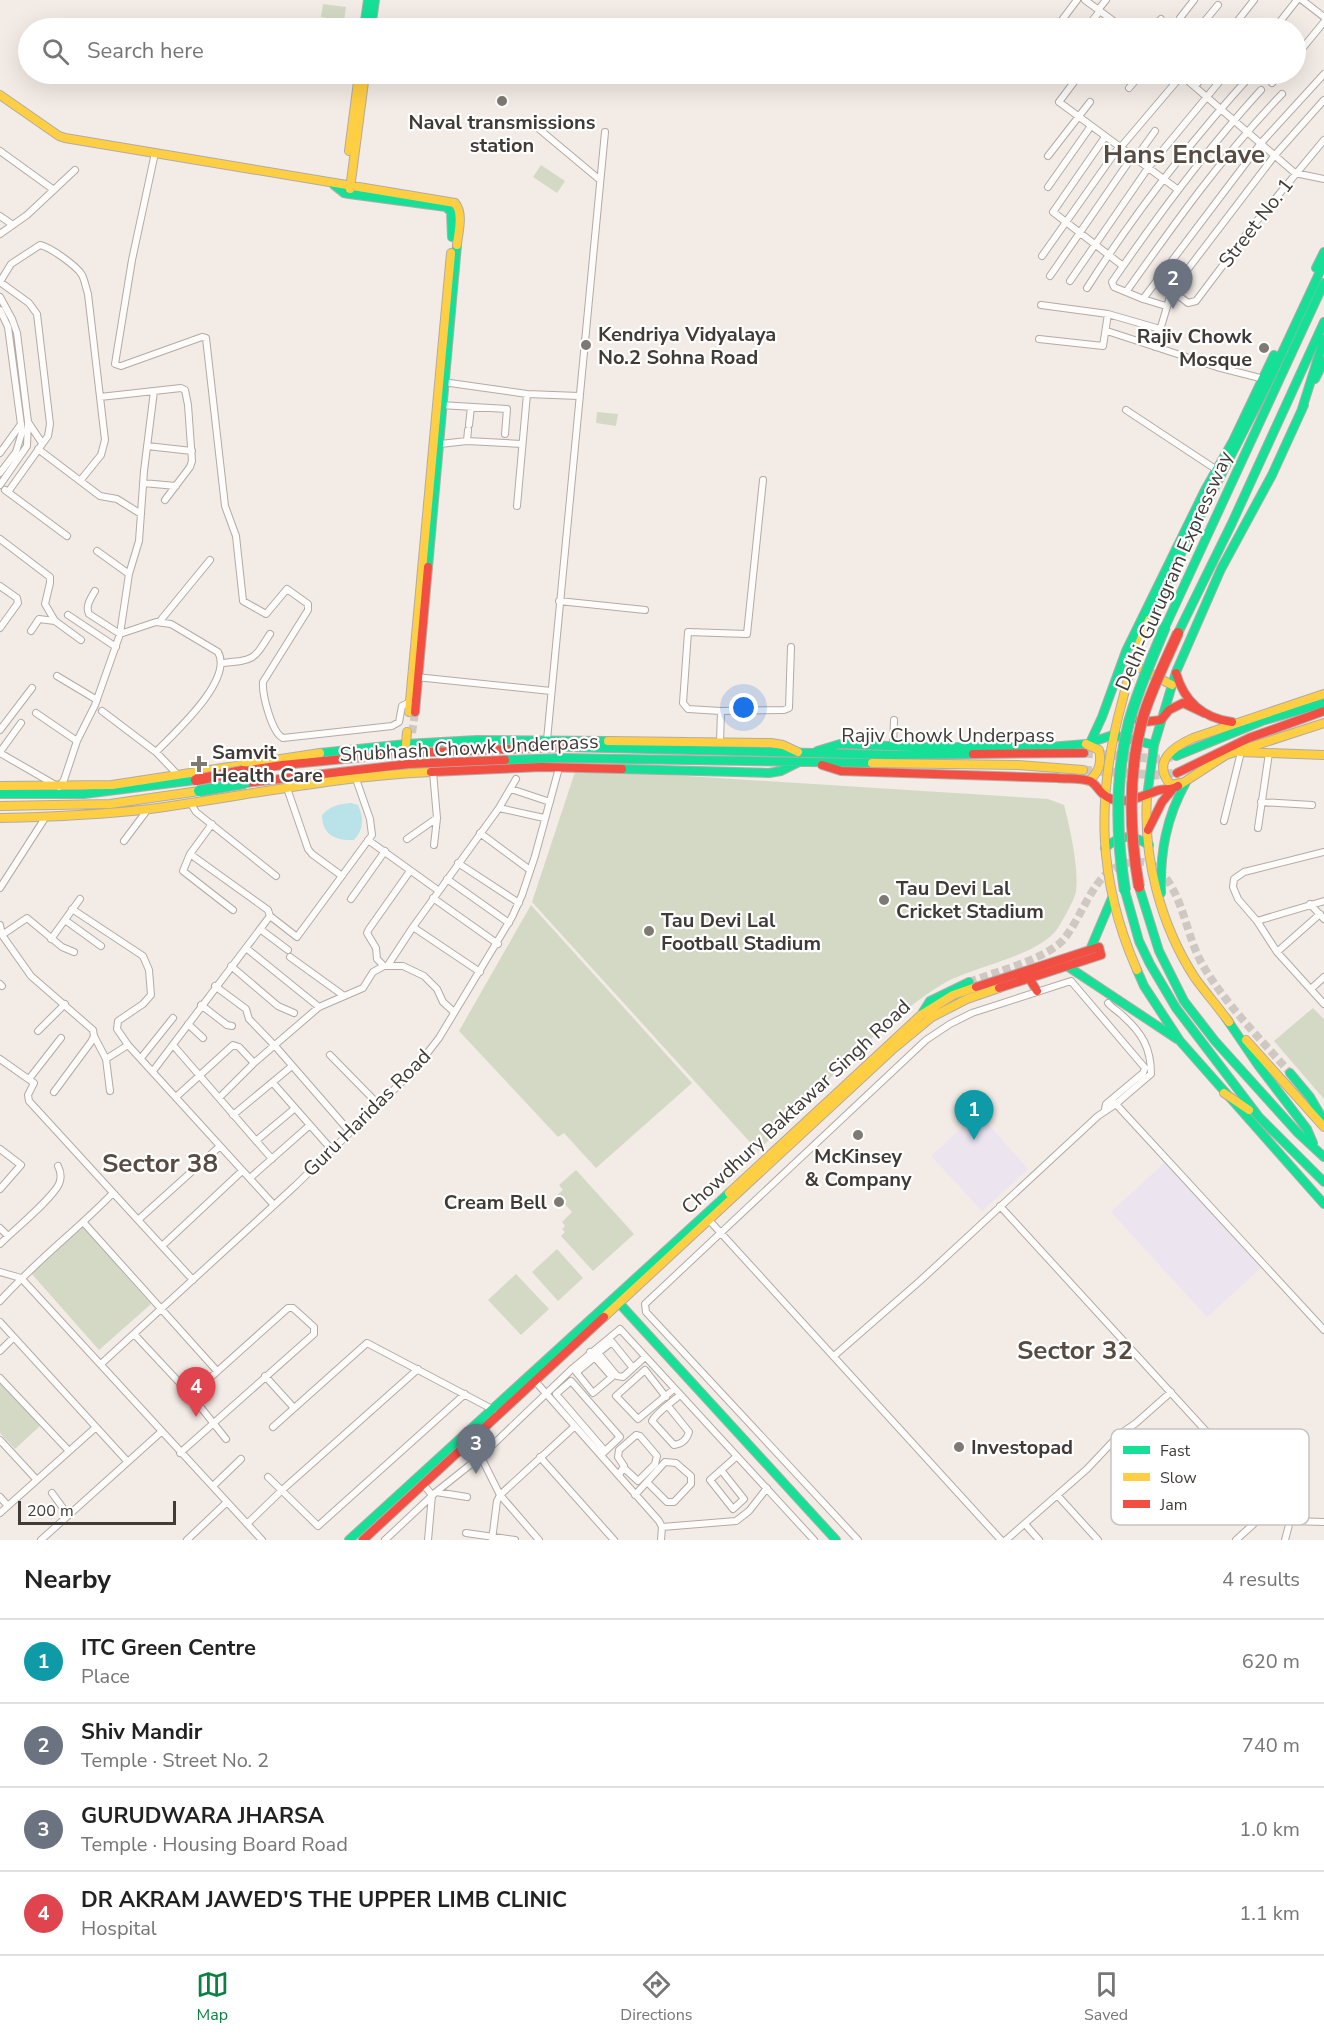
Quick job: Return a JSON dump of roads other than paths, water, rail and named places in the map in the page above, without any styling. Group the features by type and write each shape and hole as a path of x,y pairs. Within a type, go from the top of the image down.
{"main road":[{"path":"365,18 368,0"},
{"path":"372,18 375,0"},
{"path":"344,188 357,84"},
{"path":"344,188 363,84"},
{"path":"0,96 59,136 294,175 344,188 455,203 459,208 416,677"},
{"path":"1266,380 1324,252"},
{"path":"1087,746 1236,434 1266,380 1324,263"},
{"name":"Delhi-Gurugram Expressway","path":"1324,283 1165,627 1138,694 1122,756 1118,828 1125,891 1137,935 1156,978 1192,1034 1259,1116 1324,1182"},
{"name":"Delhi-Gurugram Expressway","path":"1324,322 1232,523 1178,633 1150,698 1141,726 1133,795 1133,829 1139,887 1148,920 1176,987 1207,1031 1227,1054 1299,1134 1324,1157"},
{"path":"1302,409 1324,339"},
{"path":"1315,1148 1307,1129 1258,1065 1195,976 1180,950 1163,907 1150,863 1146,812 1154,745 1176,672 1221,569 1272,475 1324,361"},
{"path":"411,709 440,444 440,405"},
{"path":"1128,662 1172,685"},
{"path":"1128,662 1104,795 1105,848 1112,898 1127,946 1144,986 1180,1041 1324,1204"},
{"path":"1176,672 1179,687 1186,699 1204,713"},
{"path":"1324,694 1193,738 1167,754 1163,771 1165,780 1171,785 1219,750 1270,728 1324,711"},
{"path":"1121,709 1127,717 1144,722 1161,720 1168,710 1183,703 1228,722 1239,722"},
{"path":"1176,756 1262,722 1324,703"},
{"path":"1147,831 1162,802 1182,778 1237,752 1324,723"},
{"path":"1087,746 1113,735 1154,745"},
{"path":"0,786 112,785 409,738 771,742 783,745 799,757 813,757 840,744 1087,746 1099,750 1102,761 1097,774 1089,781"},
{"name":"Rajiv Chowk Underpass","path":"813,757 1087,746"},
{"name":"Shubhash Chowk Underpass","path":"0,806 110,804 197,785 243,771 407,753 547,747 799,757"},
{"path":"1237,752 1324,755"},
{"path":"0,818 45,818 148,809 390,774 559,768 769,773 781,771 799,757"},
{"name":"Shubhash Chowk Underpass","path":"0,794 84,794 245,783 409,764 531,759 799,757"},
{"path":"813,757 841,771 1089,781 1113,800 1138,799 1159,790 1172,790"},
{"name":"Rajiv Chowk Underpass","path":"813,757 1018,765 1083,770"},
{"path":"222,768 225,798"},
{"path":"1163,907 1161,878 1163,837 1182,778"},
{"path":"1105,848 1124,835 1135,836 1149,845"},
{"path":"1090,950 1112,898"},
{"name":"Chowdhury Baktawar Singh Road","path":"349,1540 496,1411 921,1015 953,995 1099,947 1101,955 967,999 933,1017 892,1050 535,1382 496,1411 472,1439 363,1540"},
{"path":"1066,966 1108,998 1180,1041"},
{"path":"1029,978 1036,991"},
{"path":"921,1015 930,1000 969,982"},
{"path":"1226,1018 1324,1127"},
{"path":"1290,1073 1310,1097 1324,1121"},
{"path":"1224,1093 1259,1116"},
{"path":"619,1303 834,1539"}],"street":[{"path":"1064,18 1077,0"},
{"path":"1085,0 1108,18"},
{"path":"1093,18 1106,0"},
{"path":"1180,18 1194,0"},
{"path":"1283,18 1297,0"},
{"path":"1302,0 1324,17"},
{"path":"1239,18 1251,1"},
{"path":"1207,18 1218,5"},
{"path":"1306,44 1324,22"},
{"path":"1143,299 1261,143 1324,74"},
{"path":"1072,84 1059,101 1177,189"},
{"path":"1129,88 1132,84"},
{"path":"1042,256 1119,147 1173,84"},
{"path":"1193,84 1295,173 1324,179"},
{"path":"1070,281 1094,243 1148,168 1217,84"},
{"path":"1087,288 1108,254 1163,178 1243,84"},
{"path":"1166,306 1112,287 1112,282 1177,189 1261,90"},
{"path":"1126,292 1183,211 1247,130 1282,94"},
{"path":"1155,347 1172,290 1275,154 1324,100"},
{"path":"1048,156 1090,102"},
{"path":"1048,187 1091,126"},
{"path":"539,129 600,180"},
{"path":"1050,276 1133,158 1155,131"},
{"path":"547,740 605,132"},
{"path":"1105,137 1053,211 1123,266"},
{"name":"Street No. 1","path":"1172,290 1188,303 1196,301 1295,173 1324,140"},
{"path":"0,151 54,190"},
{"path":"154,153 126,293 115,364 121,366 202,337 206,338 225,506 236,537 243,601 266,614 286,589 308,604 308,610 263,682 263,692 275,730 283,738 392,726 399,722 402,706 411,709"},
{"path":"0,234 27,215 75,170"},
{"path":"0,216 13,225"},
{"path":"8,492 48,436 50,424 37,314 29,303 0,282 12,264 37,246 46,247 77,269 82,274 88,294 104,430 104,448 80,481"},
{"path":"1157,279 1172,290"},
{"path":"0,297 17,333 27,446 0,485 67,536"},
{"path":"1041,305 1108,314 1160,329"},
{"path":"0,310 8,327 25,422 40,446 100,496 117,499 141,514"},
{"path":"1039,339 1103,346 1108,314"},
{"path":"1107,331 1266,380"},
{"path":"442,382 527,394 579,396"},
{"path":"100,397 181,388 185,390 192,451 190,467 165,500"},
{"path":"21,723 0,753 59,787 64,780 76,741 97,700 120,634 129,574 139,541 154,391"},
{"path":"517,506 527,394"},
{"path":"440,405 507,409 505,434"},
{"path":"467,441 471,407"},
{"path":"1126,410 1220,471"},
{"path":"0,453 25,422"},
{"path":"0,473 16,452 25,422"},
{"path":"440,444 467,441 522,444"},
{"path":"147,446 192,451"},
{"path":"763,480 747,634 688,632 683,703 685,707 721,711 789,708 791,647"},
{"path":"143,483 176,486"},
{"path":"0,539 50,577 45,604 55,621 81,640"},
{"path":"97,551 129,574"},
{"path":"120,634 160,621 210,560"},
{"path":"0,586 17,598 18,603 0,628"},
{"path":"95,591 88,603 87,611 120,634"},
{"path":"560,602 645,610"},
{"path":"68,615 116,647"},
{"path":"31,631 41,618 55,621"},
{"path":"156,752 196,711 214,684 222,663 218,652 171,624 160,621"},
{"path":"222,663 249,660 255,657 270,634"},
{"path":"57,676 97,700"},
{"path":"416,677 551,691"},
{"path":"0,730 32,688"},
{"path":"102,711 156,752 177,774"},
{"path":"720,742 721,711"},
{"path":"36,713 76,741"},
{"path":"893,746 894,720"},
{"path":"1224,821 1237,752"},
{"path":"1258,828 1269,753"},
{"name":"Guru Haridas Road","path":"101,1364 416,1069 439,1038 498,944 519,903 531,870 559,768"},
{"path":"433,772 437,818 434,845"},
{"path":"190,854 268,910 270,916 297,937 372,835 372,825 356,779"},
{"path":"219,1098 254,1063 276,1047 319,1007 363,988 373,972 386,965 499,807 516,779"},
{"path":"287,788 308,849 342,876"},
{"path":"511,789 550,802"},
{"path":"190,802 196,812 276,876"},
{"path":"1261,802 1311,805"},
{"path":"499,807 544,818"},
{"path":"124,841 148,809"},
{"path":"0,888 45,818"},
{"path":"407,839 437,818"},
{"path":"212,824 190,854 183,873 233,910"},
{"path":"480,833 531,870"},
{"path":"368,840 438,891"},
{"path":"351,899 385,852"},
{"path":"1324,852 1244,872 1234,879 1234,891 1277,952 1324,1004"},
{"path":"458,863 519,903"},
{"path":"410,871 367,933 376,948 377,959 386,965 410,968 424,976 437,988 443,1002 454,1012"},
{"path":"447,879 509,923"},
{"path":"433,898 498,944"},
{"path":"51,939 80,899"},
{"path":"1257,921 1324,901"},
{"path":"1277,952 1322,917 1310,904"},
{"path":"72,909 143,956 149,970 151,995 138,1008 121,1018 117,1029 128,1045 273,1204"},
{"path":"153,1071 270,916"},
{"path":"74,952 51,939 27,918 1,931 31,976 90,1026 106,1059 110,1091"},
{"path":"65,920 101,946"},
{"path":"413,927 480,972"},
{"path":"260,929 288,950"},
{"path":"246,948 319,1007"},
{"path":"290,957 344,996"},
{"path":"231,966 278,1006 294,1013"},
{"path":"1311,989 1324,977"},
{"path":"858,1540 645,1310 645,1304 926,1040 972,1013 1071,981 1145,1068 1143,1073 1114,1101"},
{"path":"215,986 246,1009 249,1019 350,1132"},
{"path":"1103,1018 1108,998"},
{"path":"834,1356 1106,1109 1106,1104 1114,1101 1150,1074 1151,1057 1144,1041 1108,998"},
{"path":"38,1031 65,1004"},
{"path":"201,1005 231,1026"},
{"path":"141,1058 173,1017"},
{"path":"188,1024 203,1038"},
{"path":"54,1092 87,1049 94,1036"},
{"path":"29,1079 61,1038"},
{"path":"106,1059 128,1045"},
{"path":"173,1045 272,1159"},
{"path":"176,1096 233,1045 239,1047 254,1063"},
{"path":"330,1055 379,1105"},
{"path":"0,1059 34,1083 28,1095 29,1101 193,1280"},
{"path":"233,1115 292,1066"},
{"path":"273,1083 332,1150"},
{"path":"1114,1101 1324,1330"},
{"path":"257,1140 294,1108"},
{"path":"250,1178 310,1125"},
{"path":"138,1220 219,1147"},
{"path":"0,1149 21,1165 0,1189"},
{"path":"0,1244 53,1193 61,1181 61,1171 58,1166"},
{"path":"162,1246 242,1171"},
{"path":"0,1301 21,1278 84,1223 113,1193"},
{"path":"1000,1206 1205,1429"},
{"path":"709,1221 1001,1540"},
{"path":"84,1223 217,1371"},
{"path":"0,1228 8,1236"},
{"path":"0,1272 21,1278 261,1540"},
{"path":"180,1453 314,1334 312,1324 293,1308 288,1308 191,1395"},
{"path":"0,1322 95,1428 128,1461"},
{"path":"385,1540 434,1493 480,1457 546,1393 620,1329 814,1540"},
{"path":"135,1334 191,1395 226,1439"},
{"path":"0,1351 13,1338"},
{"path":"595,1353 612,1342 633,1368"},
{"path":"273,1427 367,1343 496,1411"},
{"path":"595,1353 617,1376 623,1377 645,1358"},
{"path":"575,1370 593,1393 612,1377 595,1353"},
{"path":"247,1524 418,1369"},
{"path":"666,1397 645,1370 616,1396 638,1419 666,1397 674,1389"},
{"path":"265,1376 294,1408"},
{"path":"0,1378 69,1451"},
{"path":"603,1453 620,1437 571,1381 555,1394 619,1475 659,1521 662,1527 661,1540"},
{"path":"535,1382 574,1426 603,1453"},
{"path":"1128,1429 1171,1392"},
{"path":"268,1478 318,1527 465,1394"},
{"path":"668,1406 689,1432 679,1445 675,1445 652,1421 668,1406 680,1395"},
{"path":"492,1538 497,1501 500,1495 574,1426"},
{"path":"0,1513 95,1428"},
{"path":"43,1539 161,1432"},
{"path":"640,1436 657,1456 655,1464 638,1480 624,1468 618,1457 619,1450 633,1437 640,1436"},
{"path":"472,1439 500,1495 538,1540"},
{"path":"0,1440 36,1479"},
{"path":"1006,1540 1058,1496 1111,1444"},
{"path":"721,1470 744,1499 733,1509 710,1480 721,1470 737,1456"},
{"path":"540,1457 614,1540"},
{"path":"213,1486 241,1460"},
{"path":"636,1495 647,1482 665,1462 676,1462 691,1476 691,1484 674,1502 667,1502 647,1482"},
{"path":"619,1475 624,1468"},
{"path":"423,1484 434,1493 467,1497"},
{"path":"662,1527 736,1521 749,1511 767,1488"},
{"path":"52,1493 68,1515"},
{"path":"428,1540 434,1493"},
{"path":"1058,1496 1098,1540"},
{"path":"0,1497 8,1506"},
{"path":"187,1540 227,1502"},
{"path":"792,1514 803,1503"},
{"path":"1309,1522 1324,1522"},
{"path":"1025,1524 1039,1540"},
{"path":"1236,1540 1252,1525"},
{"path":"1286,1540 1289,1525"},
{"path":"466,1533 515,1540"}],"water":[{"path":"351,803 358,805 361,814 361,828 354,840 336,838 327,832 322,815 335,806"}],"tunnel":[{"path":"412,733 415,712"},
{"path":"1084,753 1158,759 1172,757"},
{"path":"1083,770 1155,775 1177,773"},
{"path":"969,982 1046,953 1064,939 1092,892 1108,872 1121,865 1144,862 1157,868 1173,889 1201,962 1210,977 1231,1006 1290,1073"}],"place":[{"name":"Naval transmissions station","path":"502,101"},
{"name":"Shiv Mandir","path":"1173,309"},
{"name":"Kendriya Vidyalaya No.2 Sohna Road","path":"586,345"},
{"name":"Rajiv Chowk Mosque","path":"1264,348"},
{"name":"Samvit Health Care","path":"199,764"},
{"name":"Tau Devi Lal Cricket Stadium","path":"884,900"},
{"name":"Tau Devi Lal Football Stadium","path":"649,931"},
{"name":"McKinsey & Company","path":"858,1135"},
{"name":"ITC Green Centre","path":"974,1140"},
{"name":"Cream Bell","path":"559,1202"},
{"name":"DR AKRAM JAWED'S THE UPPER LIMB CLINIC","path":"196,1417"},
{"name":"Investopad","path":"959,1447"},
{"name":"GURUDWARA JHARSA","path":"476,1474"}],"district":[{"name":"Hans Enclave","path":"1184,154"},
{"name":"Sector 38","path":"160,1163"},
{"name":"Sector 32","path":"1075,1350"}]}
